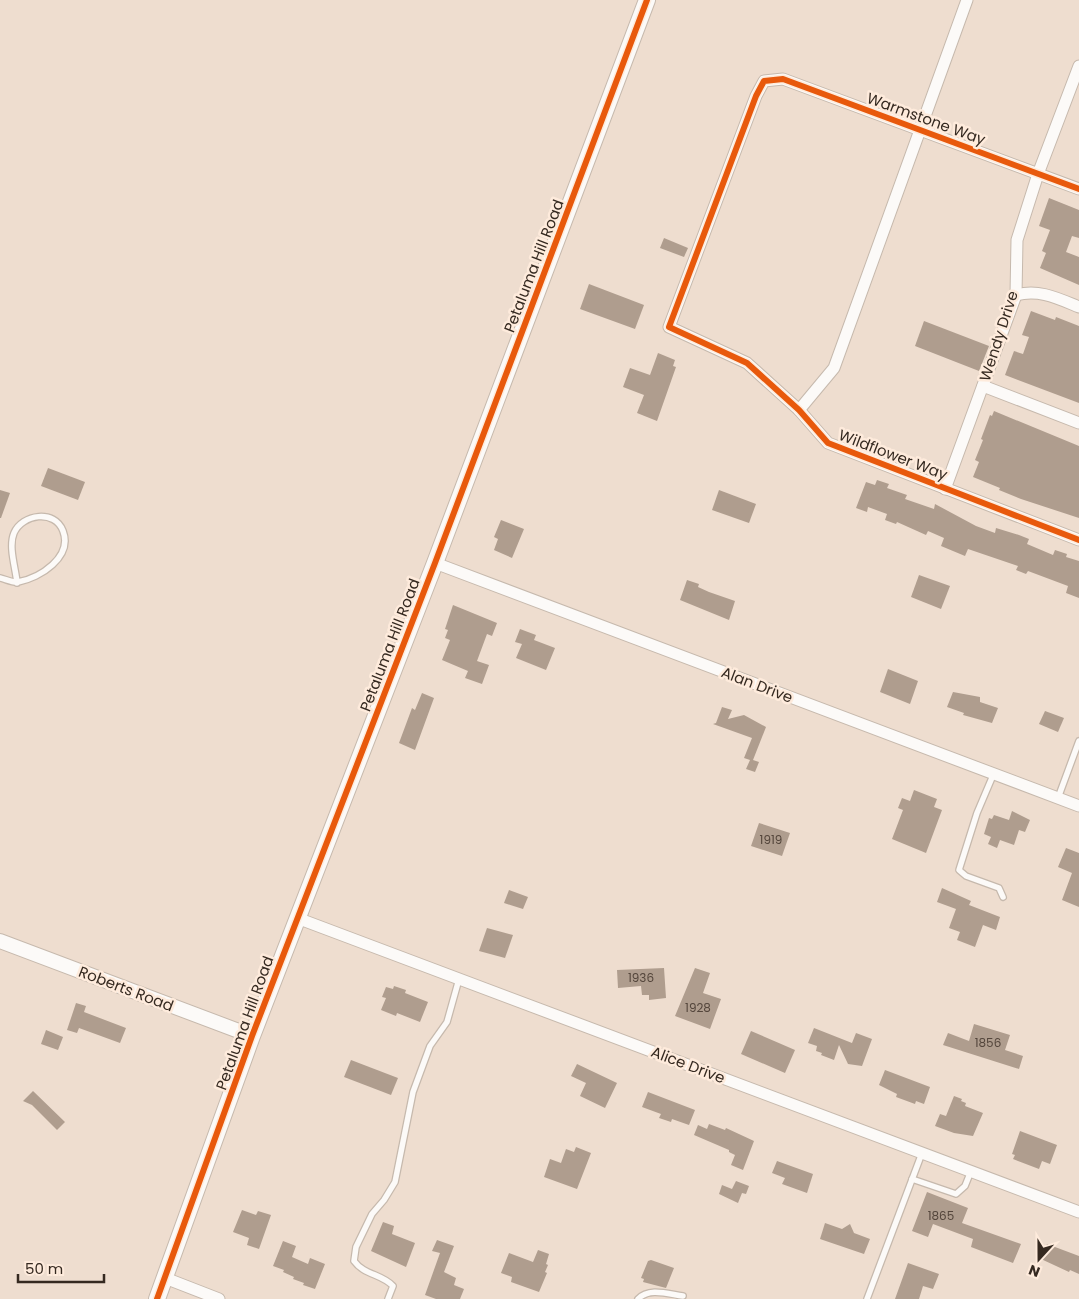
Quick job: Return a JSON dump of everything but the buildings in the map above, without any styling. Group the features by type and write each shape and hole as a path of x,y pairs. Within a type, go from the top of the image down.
{"main road":[{"name":"Petaluma Hill Road","path":"157,1299 252,1036 435,563 647,0"}],"street":[{"path":"798,410 834,368 967,0"},
{"name":"Wendy Drive","path":"945,489 1016,295 1017,240 1038,174 1079,66"},
{"name":"Warmstone Way","path":"669,327 752,105 764,81 783,79 1079,188"},
{"path":"1016,295 1029,292 1045,294 1079,306"},
{"name":"Wildflower Way","path":"669,327 747,364 798,410 828,444 1079,540"},
{"path":"982,386 1079,423"},
{"name":"Alan Drive","path":"435,563 1079,806"},
{"name":"Alice Drive","path":"297,918 1079,1212"},
{"name":"Roberts Road","path":"0,941 252,1036"},
{"path":"165,1278 219,1299"}],"lane":[{"path":"0,578 17,583 47,571 62,552 63,530 54,521 41,516 32,516 21,523 14,534 12,546 17,583"},
{"path":"1058,798 1079,741"},
{"path":"994,774 977,813 959,870 966,876 999,888 1003,897"},
{"path":"388,1299 394,1286 387,1279 360,1269 354,1262 356,1247 372,1214 395,1182 413,1092 430,1046 447,1022 459,979"},
{"path":"866,1299 922,1153"},
{"path":"912,1179 956,1194 965,1186 971,1171"},
{"path":"638,1299 644,1293 652,1292 683,1296"}],"cycle path":[{"path":"157,1299 252,1036 435,563 647,0"},
{"path":"1079,189 783,79 764,81 756,96 669,327 747,363 799,410 828,443 1079,540"}]}
